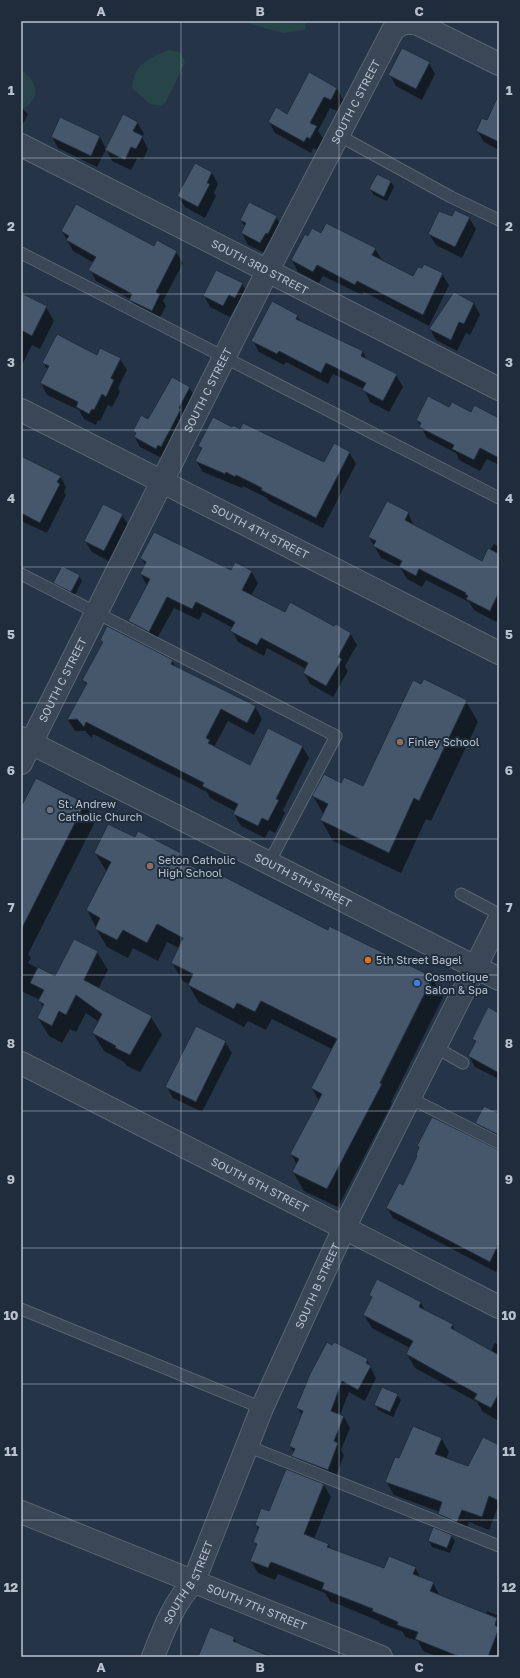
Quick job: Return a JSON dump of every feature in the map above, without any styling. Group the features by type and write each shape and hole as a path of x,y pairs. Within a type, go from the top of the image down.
{"street":[{"name":"SOUTH C STREET","path":"21,763 26,740 97,612 268,270 393,30 403,23 416,23 499,64"},
{"name":"SOUTH 3RD STREET","path":"21,145 499,389"},
{"name":"SOUTH 4TH STREET","path":"21,410 163,480 499,653"},
{"name":"SOUTH 5TH STREET","path":"26,740 499,979"},
{"name":"SOUTH B STREET","path":"153,1657 169,1616 182,1595 194,1581 262,1408 344,1228 499,920"},
{"name":"SOUTH 6TH STREET","path":"21,1063 499,1307"},
{"name":"SOUTH 7TH STREET","path":"21,1512 194,1581 320,1634 381,1657"}],"lane":[{"path":"338,135 451,197 499,220"},
{"path":"21,253 499,498"},
{"path":"21,574 336,736 269,862"},
{"path":"461,894 499,914"},
{"path":"435,1048 463,1063"},
{"path":"410,1098 499,1143"},
{"path":"21,1309 262,1408"},
{"path":"247,1446 499,1546"}],"green space":[{"path":"241,21 306,21 305,30 283,33"},
{"path":"168,50 180,52 185,62 166,102 162,106 150,104 132,88 133,80 143,63"},
{"path":"21,70 30,78 35,86 34,98 25,108 21,106"}],"building":[{"path":"402,48 430,62 416,89 388,75"},
{"path":"309,72 337,88 331,100 324,97 310,123 317,126 310,139 307,137 304,142 268,122 276,107 287,114"},
{"path":"499,94 499,142 476,131 482,118 487,120"},
{"path":"123,114 138,122 133,131 143,136 136,149 131,147 125,160 105,150"},
{"path":"60,117 100,136 91,156 51,137"},
{"path":"195,163 212,172 207,183 210,184 198,207 177,196"},
{"path":"377,174 391,181 384,197 369,189"},
{"path":"249,202 277,216 268,234 266,233 260,243 241,233 246,223 240,220"},
{"path":"76,204 154,246 157,240 177,251 156,292 160,294 152,311 129,300 132,294 88,270 96,257 66,240 69,236 61,231"},
{"path":"455,210 470,217 455,247 428,234 439,211 452,216"},
{"path":"326,223 376,248 372,255 413,276 418,267 422,268 424,264 443,273 423,315 357,281 355,285 317,265 313,272 291,260 305,234 308,236 312,228 321,233"},
{"path":"216,270 243,283 235,298 229,295 223,306 203,296"},
{"path":"454,292 474,303 464,324 459,322 451,340 429,329"},
{"path":"21,293 47,306 32,336 21,330"},
{"path":"272,301 298,315 296,319 363,351 361,356 397,374 383,401 362,390 366,383 326,363 321,373 279,351 277,354 251,341"},
{"path":"57,334 97,355 100,348 121,358 111,378 114,380 106,397 102,394 94,410 92,409 89,414 76,407 78,402 40,383 49,366 42,363"},
{"path":"172,377 190,387 179,408 181,409 161,447 158,445 156,449 134,437 136,433 133,431 141,415 148,419"},
{"path":"428,396 449,407 452,402 471,412 474,405 499,418 499,458 480,448 474,460 452,449 454,445 419,427 421,423 416,420"},
{"path":"213,417 232,427 233,425 240,429 243,423 324,462 334,443 350,452 316,518 261,490 262,488 236,475 235,477 226,472 225,474 195,461 202,448 198,446"},
{"path":"21,456 61,476 57,482 60,484 40,523 21,513"},
{"path":"387,501 409,512 405,520 482,561 488,548 499,554 499,592 490,611 466,599 468,596 465,594 466,593 419,569 416,576 399,567 402,561 373,546 376,541 368,537"},
{"path":"103,504 123,514 104,551 84,541"},
{"path":"154,532 231,570 235,562 252,571 242,590 285,612 290,602 334,626 336,624 351,633 338,657 342,659 326,686 303,673 308,663 261,638 257,645 230,631 235,622 196,602 192,609 167,597 149,632 128,621 150,579 140,574 146,562 140,558"},
{"path":"62,566 80,575 71,592 53,583"},
{"path":"107,626 173,660 171,664 256,706 247,723 221,709 206,738 210,740 208,743 250,765 268,728 303,746 276,799 279,800 268,821 262,818 258,826 233,814 238,804 202,786 204,783 86,722 84,727 77,719 67,720 87,683 82,680 103,642 100,640"},
{"path":"424,679 467,700 419,801 414,798 389,853 320,820 328,804 312,796 324,774 341,783 344,777 363,786 413,680 421,684"},
{"path":"36,778 85,803 21,930 21,807"},
{"path":"108,824 135,837 138,831 181,853 178,859 209,875 211,870 328,930 329,926 433,977 380,1083 382,1084 327,1189 292,1172 299,1159 290,1154 322,1094 311,1088 337,1039 261,1001 255,1012 237,1003 234,1009 188,985 193,974 171,963 183,938 157,924 147,943 123,930 117,940 95,929 100,918 86,910 111,862 94,853"},
{"path":"74,939 98,951 84,980 152,1016 130,1055 115,1048 116,1046 92,1033 102,1014 76,995 66,1015 59,1011 52,1026 37,1018 44,1004 38,1001 44,990 30,983 38,967 55,976"},
{"path":"488,1007 499,1013 499,1073 468,1056 476,1041 472,1039"},
{"path":"196,1026 226,1041 196,1102 165,1087"},
{"path":"484,1106 499,1113 499,1135 475,1123"},
{"path":"432,1117 499,1150 499,1243 490,1262 386,1208 399,1183 403,1185 417,1156 419,1147 417,1146"},
{"path":"377,1279 421,1302 419,1307 453,1324 451,1328 499,1355 499,1393 491,1408 474,1399 477,1394 406,1354 413,1341 363,1315 372,1297 369,1295"},
{"path":"327,1342 332,1345 334,1342 368,1359 366,1363 371,1366 358,1390 342,1381 331,1411 344,1416 334,1441 338,1443 328,1470 291,1456 295,1449 289,1446 303,1411 296,1408 310,1374"},
{"path":"382,1387 398,1394 390,1412 374,1405"},
{"path":"413,1426 442,1438 435,1454 468,1466 483,1437 499,1445 499,1501 489,1496 482,1517 462,1510 457,1522 438,1514 442,1502 385,1482 395,1457 399,1458"},
{"path":"286,1469 324,1484 304,1534 329,1544 327,1547 384,1568 389,1556 416,1567 413,1574 434,1582 430,1591 497,1618 495,1625 499,1628 488,1657 460,1657 415,1639 418,1632 397,1625 398,1622 372,1611 373,1609 322,1589 324,1583 271,1562 268,1568 250,1561 257,1544 253,1542 259,1527 255,1525 261,1508 269,1511"},
{"path":"433,1527 452,1535 447,1548 428,1541"},
{"path":"210,1627 235,1637 233,1641 271,1657 198,1657"}],"place":[{"name":"Finley School","path":"400,742"},
{"name":"St. Andrew Catholic Church","path":"50,810"},
{"name":"Seton Catholic High School","path":"150,866"},
{"name":"5th Street Bagel","path":"368,960"},
{"name":"Cosmotique Salon & Spa","path":"417,983"}]}
